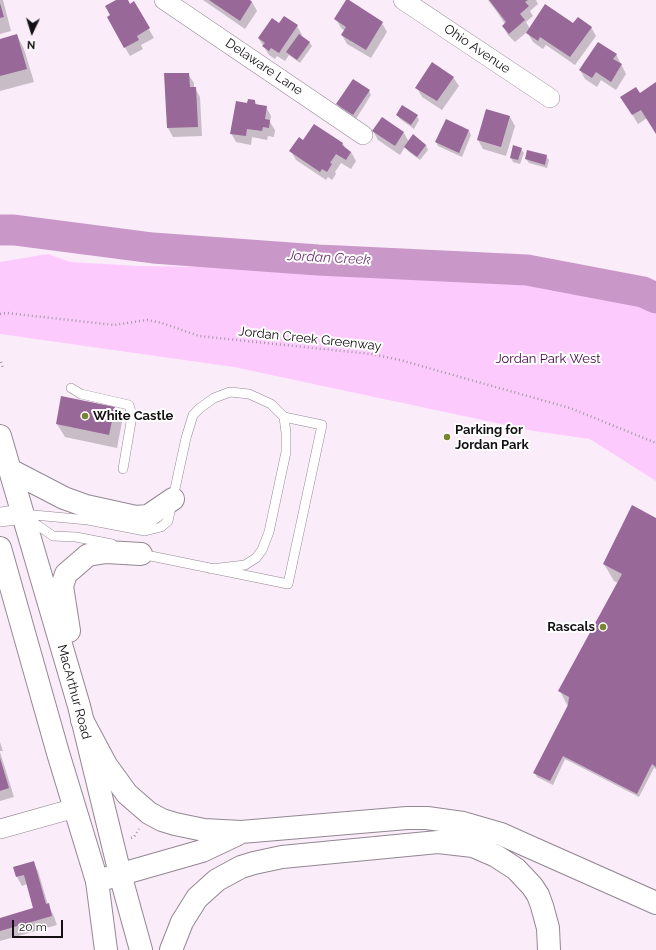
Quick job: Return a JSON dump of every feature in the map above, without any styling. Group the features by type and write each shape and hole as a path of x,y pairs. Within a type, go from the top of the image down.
{"main road":[{"name":"MacArthur Road","path":"0,436 80,713 120,874 141,950"},
{"path":"10,470 64,498 86,506 136,517 148,516 174,500"},
{"path":"0,548 97,881 106,950"},
{"path":"141,554 106,552 88,555 66,574 62,586 80,713 106,765 116,780 126,794 149,813 162,820 188,828 241,832 407,818 427,818 463,823 501,834 656,902"},
{"path":"97,881 202,851 241,832"},
{"path":"171,950 182,922 197,898 217,880 241,867 282,857 438,842 473,846 496,856 516,869 532,886 538,895 548,928 550,950"}],"street":[{"name":"Delaware Lane","path":"164,0 363,135"},
{"name":"Ohio Avenue","path":"403,0 550,98"},
{"path":"0,517 23,514"},
{"path":"0,829 75,808"}],"lane":[{"path":"71,388 81,394 129,405 132,416 123,469"},
{"path":"230,392 249,394 271,404 284,417 322,425 288,584 141,554 121,546 76,537 53,536 23,514 88,520 145,531 161,527 168,522 174,500 186,438 193,415 214,398 230,392"},
{"path":"211,569 245,566 256,558 264,546 269,532 286,452 284,417"}],"path":[{"name":"Jordan Creek Greenway","path":"0,314 7,313 114,325 147,320 162,323 199,336 371,354 400,360 570,408 656,442"},
{"path":"1,362 3,368"},
{"path":"128,839 134,837 140,827"}],"green space":[{"name":"Jordan Park West","path":"48,254 70,262 138,266 353,269 500,277 624,299 656,311 656,481 590,439 534,431 234,367 0,334 0,262"}],"building":[{"path":"116,0 128,0 130,4 134,1 150,28 137,36 139,40 124,48 107,17 110,15 105,6"},
{"path":"209,0 250,0 252,2 240,21"},
{"path":"346,0 349,0 383,22 366,50 341,35 346,27 334,19"},
{"path":"489,0 528,0 525,2 529,6 520,14 525,20 509,34 502,26 506,22"},
{"path":"0,3 4,17 0,18"},
{"path":"545,4 573,23 578,17 592,27 570,57 540,37 538,41 526,33"},
{"path":"284,16 298,25 279,53 271,48 269,51 262,46 265,43 258,38 272,18 279,23"},
{"path":"17,34 27,69 0,76 0,39"},
{"path":"299,34 310,42 297,60 286,52"},
{"path":"598,42 617,54 613,59 622,64 611,82 596,72 592,78 579,70"},
{"path":"432,62 454,77 437,101 415,88"},
{"path":"164,73 189,73 190,87 196,87 198,127 167,128"},
{"path":"353,79 370,90 353,115 336,104"},
{"path":"656,82 656,134 641,110 632,115 620,97 636,87 640,93"},
{"path":"248,99 255,100 255,104 267,106 265,119 270,120 269,128 263,127 262,131 247,129 246,136 230,134 236,101 247,103"},
{"path":"402,105 418,115 411,125 396,115"},
{"path":"486,109 510,116 501,147 477,140"},
{"path":"382,117 404,132 395,146 372,131"},
{"path":"446,119 469,130 459,153 435,142"},
{"path":"314,124 343,143 342,145 351,152 346,160 336,154 330,163 332,164 327,172 322,169 320,172 289,151 299,137 303,140"},
{"path":"413,134 426,145 417,157 404,147"},
{"path":"513,145 522,148 518,160 510,158"},
{"path":"527,150 547,155 545,165 525,159"},
{"name":"White Castle","path":"61,396 115,407 109,435 56,424"},
{"path":"632,505 656,518 656,767 652,764 637,794 563,756 550,781 533,773 568,705 569,697 558,691 622,574 603,564"},
{"path":"0,758 9,788 0,791"},
{"path":"34,861 46,904 49,903 52,916 0,931 0,918 33,908 24,875 16,877 13,867"}],"waterway":[{"name":"Jordan Creek","path":"0,230 14,230 153,248 318,260 527,270 643,292 656,298"}],"place":[{"name":"White Castle","path":"85,416"},
{"name":"Parking for Jordan Park","path":"447,437"},
{"name":"Rascals","path":"603,627"}]}
